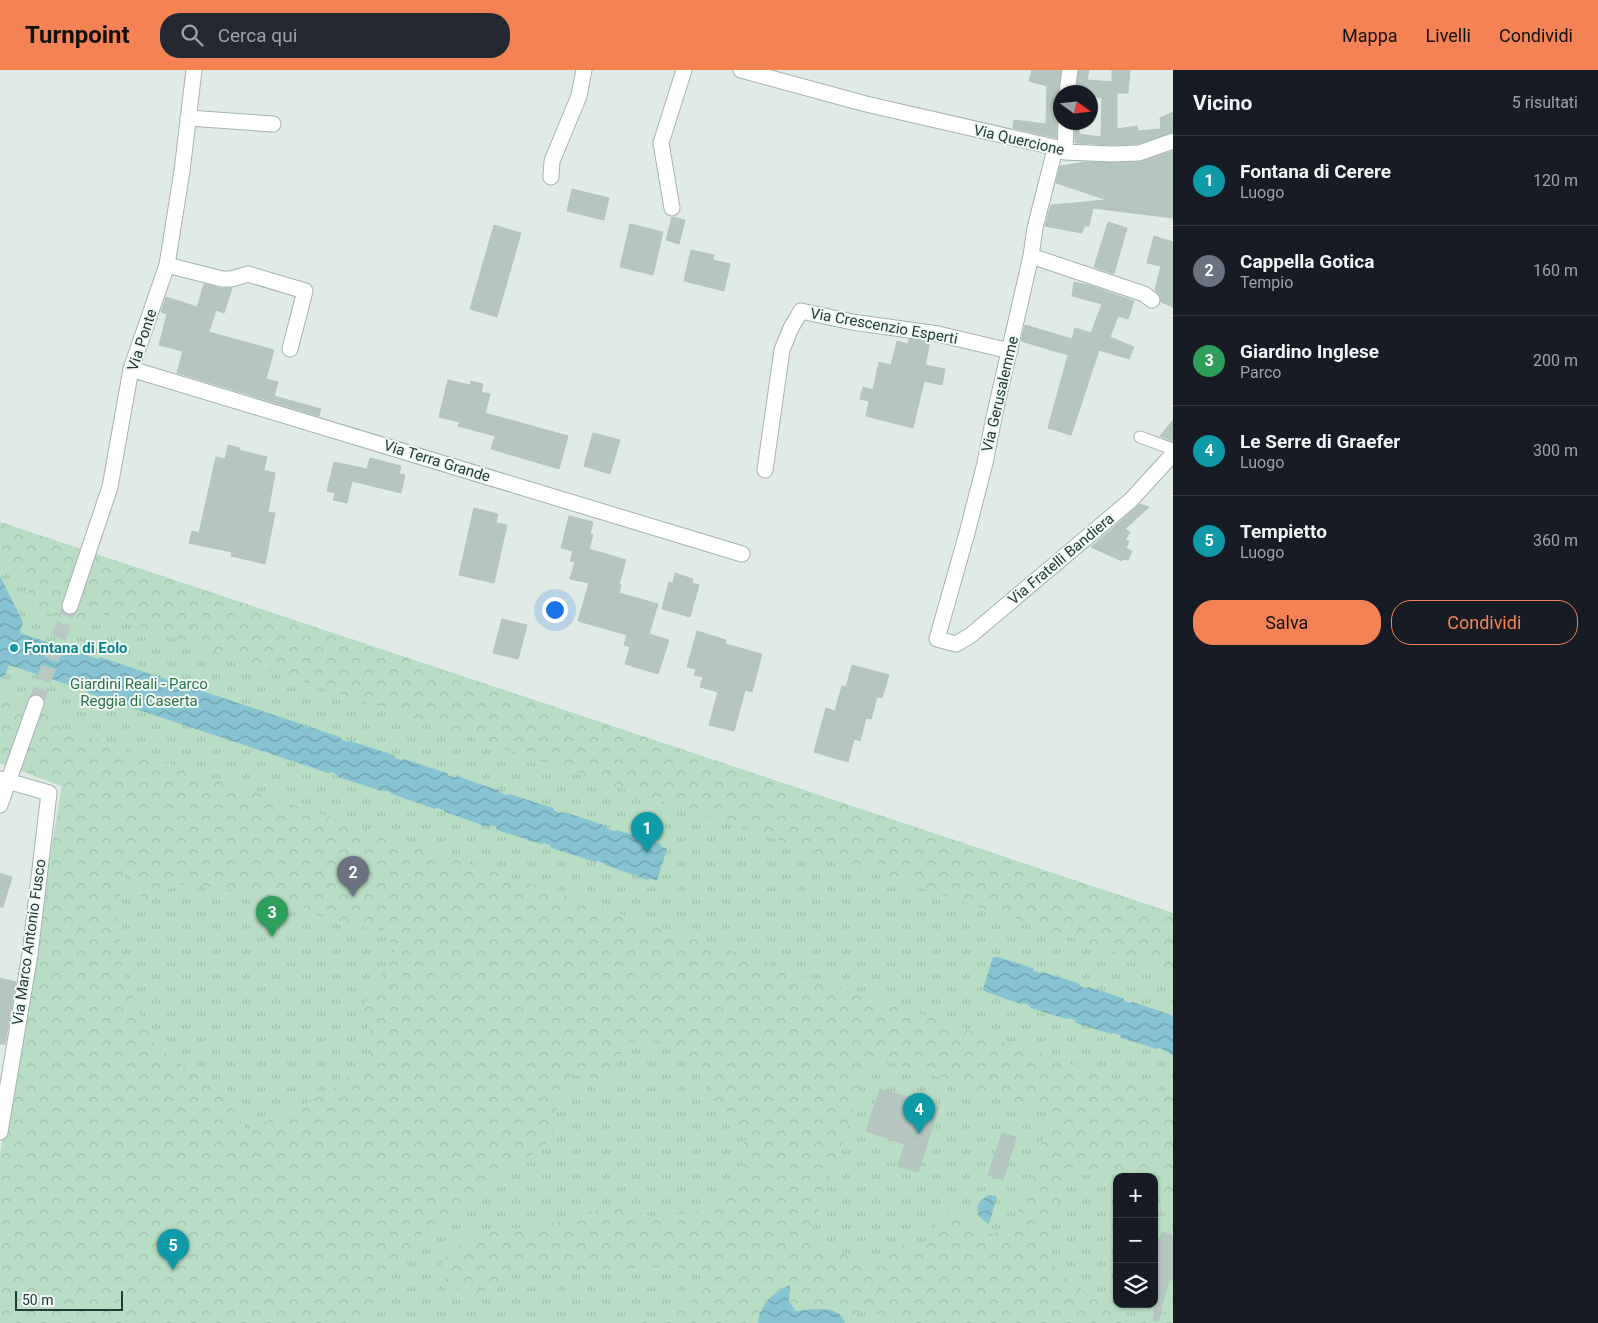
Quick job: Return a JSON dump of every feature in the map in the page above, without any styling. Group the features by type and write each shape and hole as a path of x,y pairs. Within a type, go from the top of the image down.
{"street":[{"name":"Via Ponte","path":"70,606 110,487 131,370 168,265 194,70"},
{"path":"550,177 552,161 579,96 584,70"},
{"path":"672,208 661,143 684,70"},
{"name":"Via Quercione","path":"741,70 866,104 1061,150 1112,154 1139,153 1173,141"},
{"path":"1069,85 1070,70"},
{"path":"188,118 273,124"},
{"name":"Via Gerusalemme","path":"937,639 985,463 1031,256 1035,228 1053,157 1061,150 1065,130"},
{"path":"1031,256 1144,294 1152,300"},
{"path":"168,265 222,279 231,279 248,274 305,291 290,349"},
{"name":"Via Crescenzio Esperti","path":"765,470 782,350 791,328 801,311 852,322 938,334 1010,351"},
{"name":"Via Terra Grande","path":"131,370 742,554"},
{"path":"1140,437 1173,449"},
{"name":"Via Fratelli Bandiera","path":"937,639 956,644 971,635 1131,500 1173,454"},
{"path":"0,805 4,780 36,702"},
{"name":"Via Marco Antonio Fusco","path":"0,1132 30,954 49,793 4,780"}],"green space":[{"name":"Giardini Reali - Parco Reggia di Caserta","path":"0,522 1173,913 1173,1323 0,1323 0,1155 62,786 0,763"},
{"path":"0,522 1173,913 1173,972 98,613 81,625 36,609 9,556 0,553"},
{"path":"8,693 53,708 59,727 1173,1098 1173,1206 1158,1203 1158,1173 1098,1172 1073,1177 1057,1202 1050,1229 1049,1248 1057,1272 1118,1315 1150,1317 1171,1313 1173,1310 1173,1323 896,1323 879,1314 869,1312 857,1313 843,1319 827,1310 796,1311 789,1302 790,1286 768,1300 761,1310 758,1323 641,1323 671,1312 697,1298 706,1286 700,1275 677,1267 511,1272 485,1291 471,1296 446,1283 441,1264 465,1237 502,1230 546,1225 615,1206 655,1217 697,1212 742,1173 745,1135 712,1100 701,1070 671,1044 628,1042 608,1082 572,1075 556,1108 552,1139 419,1237 359,1323 0,1323 0,1155 62,786 0,763 0,697","holes":["127,873 145,901 179,884 211,887 273,897 354,926 387,931 394,951 360,1013 377,1043 359,1068 326,1093 246,1130 223,1091 155,1047 123,972 117,907","872,1056 1051,1114 1016,1217 1005,1230 995,1233 984,1232 972,1223 963,1211 949,1211 933,1229 928,1239 926,1252 894,1242 884,1267 808,1241"]}],"water":[{"path":"0,576 23,622 20,633 98,659 100,657 340,737 348,742 350,741 394,755 395,758 404,759 447,773 454,778 457,776 500,791 506,795 509,794 553,808 561,813 564,812 607,826 608,829 617,830 660,844 667,849 657,881 650,878 648,880 598,861 595,862 551,848 550,845 544,843 541,844 497,830 496,827 490,825 488,827 384,790 382,791 338,777 337,774 328,773 9,665 5,675 0,678"},
{"path":"993,957 1033,968 1034,971 1078,983 1085,988 1088,987 1123,998 1124,1001 1130,1003 1133,1002 1169,1014 1173,1017 1173,1055 1160,1048 1157,1049 1121,1038 1120,1035 1076,1023 1075,1020 1031,1008 1029,1005 986,992 983,989"},
{"path":"989,1195 997,1196 989,1224 980,1217 977,1210 980,1202"},
{"path":"790,1285 789,1302 796,1311 831,1310 842,1317 845,1323 758,1323 761,1310 768,1300 778,1291"}],"building":[{"path":"1032,70 1061,70 1059,85 1053,85 1053,130 1056,130 1056,138 1013,128 1014,120 1046,124 1047,86 1029,81"},
{"path":"1079,70 1089,70 1087,80 1112,82 1112,70 1130,70 1128,93 1117,93 1117,129 1137,126 1138,131 1161,129 1160,118 1173,112 1173,132 1137,144 1075,143 1075,130 1079,130 1079,134 1101,137 1102,98 1098,97 1098,85 1077,85"},
{"path":"1173,151 1173,218 1093,208 1089,226 1084,226 1082,233 1045,226 1051,205 1107,200 1056,183 1060,166 1086,162 1140,162"},
{"path":"572,189 609,198 604,220 567,211"},
{"path":"672,217 685,220 679,244 666,240"},
{"path":"1108,222 1127,228 1114,274 1094,267"},
{"path":"630,224 663,232 653,275 620,267"},
{"path":"494,225 521,233 497,317 470,309"},
{"path":"1154,236 1173,242 1173,307 1161,302 1160,296 1155,290 1161,266 1147,263"},
{"path":"691,250 714,255 713,260 730,264 724,291 684,281"},
{"path":"1074,282 1134,301 1128,319 1118,316 1110,337 1134,347 1129,359 1099,350 1071,435 1048,428 1068,355 1021,341 1025,325 1072,339 1075,328 1091,333 1102,304 1072,296"},
{"path":"204,284 220,288 232,288 224,313 216,310 209,332 274,350 266,379 278,382 274,396 321,409 319,416 177,373 183,351 159,345 167,314 161,312 166,297 197,307"},
{"path":"909,339 930,342 925,365 945,369 942,385 924,381 913,428 866,416 869,401 860,399 863,387 873,390 879,362 891,365 897,341 908,344"},
{"path":"448,380 470,385 471,381 483,384 481,392 490,394 485,413 568,436 559,469 491,449 495,436 458,426 460,422 439,417"},
{"path":"1173,420 1173,441 1160,436"},
{"path":"593,433 620,440 610,474 584,466"},
{"path":"228,445 240,448 239,450 267,457 264,470 275,473 268,512 275,513 265,564 231,556 232,552 189,543 192,531 199,533 216,457 225,459"},
{"path":"370,458 401,466 399,474 405,475 401,493 352,481 347,503 333,500 335,493 327,491 334,462 367,469"},
{"path":"1140,504 1149,507 1125,529 1130,532 1125,540 1129,541 1126,548 1132,551 1128,560 1123,559 1122,561 1091,547"},
{"path":"474,508 498,514 496,523 507,525 494,583 459,575"},
{"path":"569,516 593,522 590,534 593,535 589,549 626,560 619,584 621,585 619,593 658,604 649,634 669,640 658,674 625,664 630,647 624,645 627,635 578,621 589,583 570,579 575,562 570,561 573,551 561,548"},
{"path":"675,573 693,579 692,583 699,585 690,617 662,609 669,582 673,583"},
{"path":"502,619 527,625 518,659 493,653"},
{"path":"697,631 726,640 725,644 762,654 752,692 745,690 734,731 709,725 718,692 700,687 703,677 694,675 696,669 687,667"},
{"path":"852,665 889,675 882,698 877,697 871,719 866,718 860,741 854,739 848,762 814,752 826,708 835,711 842,686 846,687"},
{"path":"0,873 12,877 3,907 0,907"},
{"path":"0,978 16,982 5,1044 0,1044"},
{"path":"880,1089 939,1106 918,1172 898,1166 905,1144 866,1131"},
{"path":"1002,1133 1016,1137 1003,1180 988,1175"},
{"path":"1162,1232 1173,1236 1173,1280 1169,1279 1158,1321 1154,1320 1154,1308 1158,1308 1158,1245"}],"tunnel":[{"path":"36,703 70,606"}],"place":[{"name":"Fontana di Eolo","path":"14,648"},
{"name":"Fontana di Cerere","path":"647,853"},
{"name":"Cappella Gotica","path":"353,897"},
{"name":"Giardino Inglese","path":"272,937"},
{"name":"Le Serre di Graefer","path":"919,1134"},
{"name":"Tempietto","path":"173,1270"}]}
